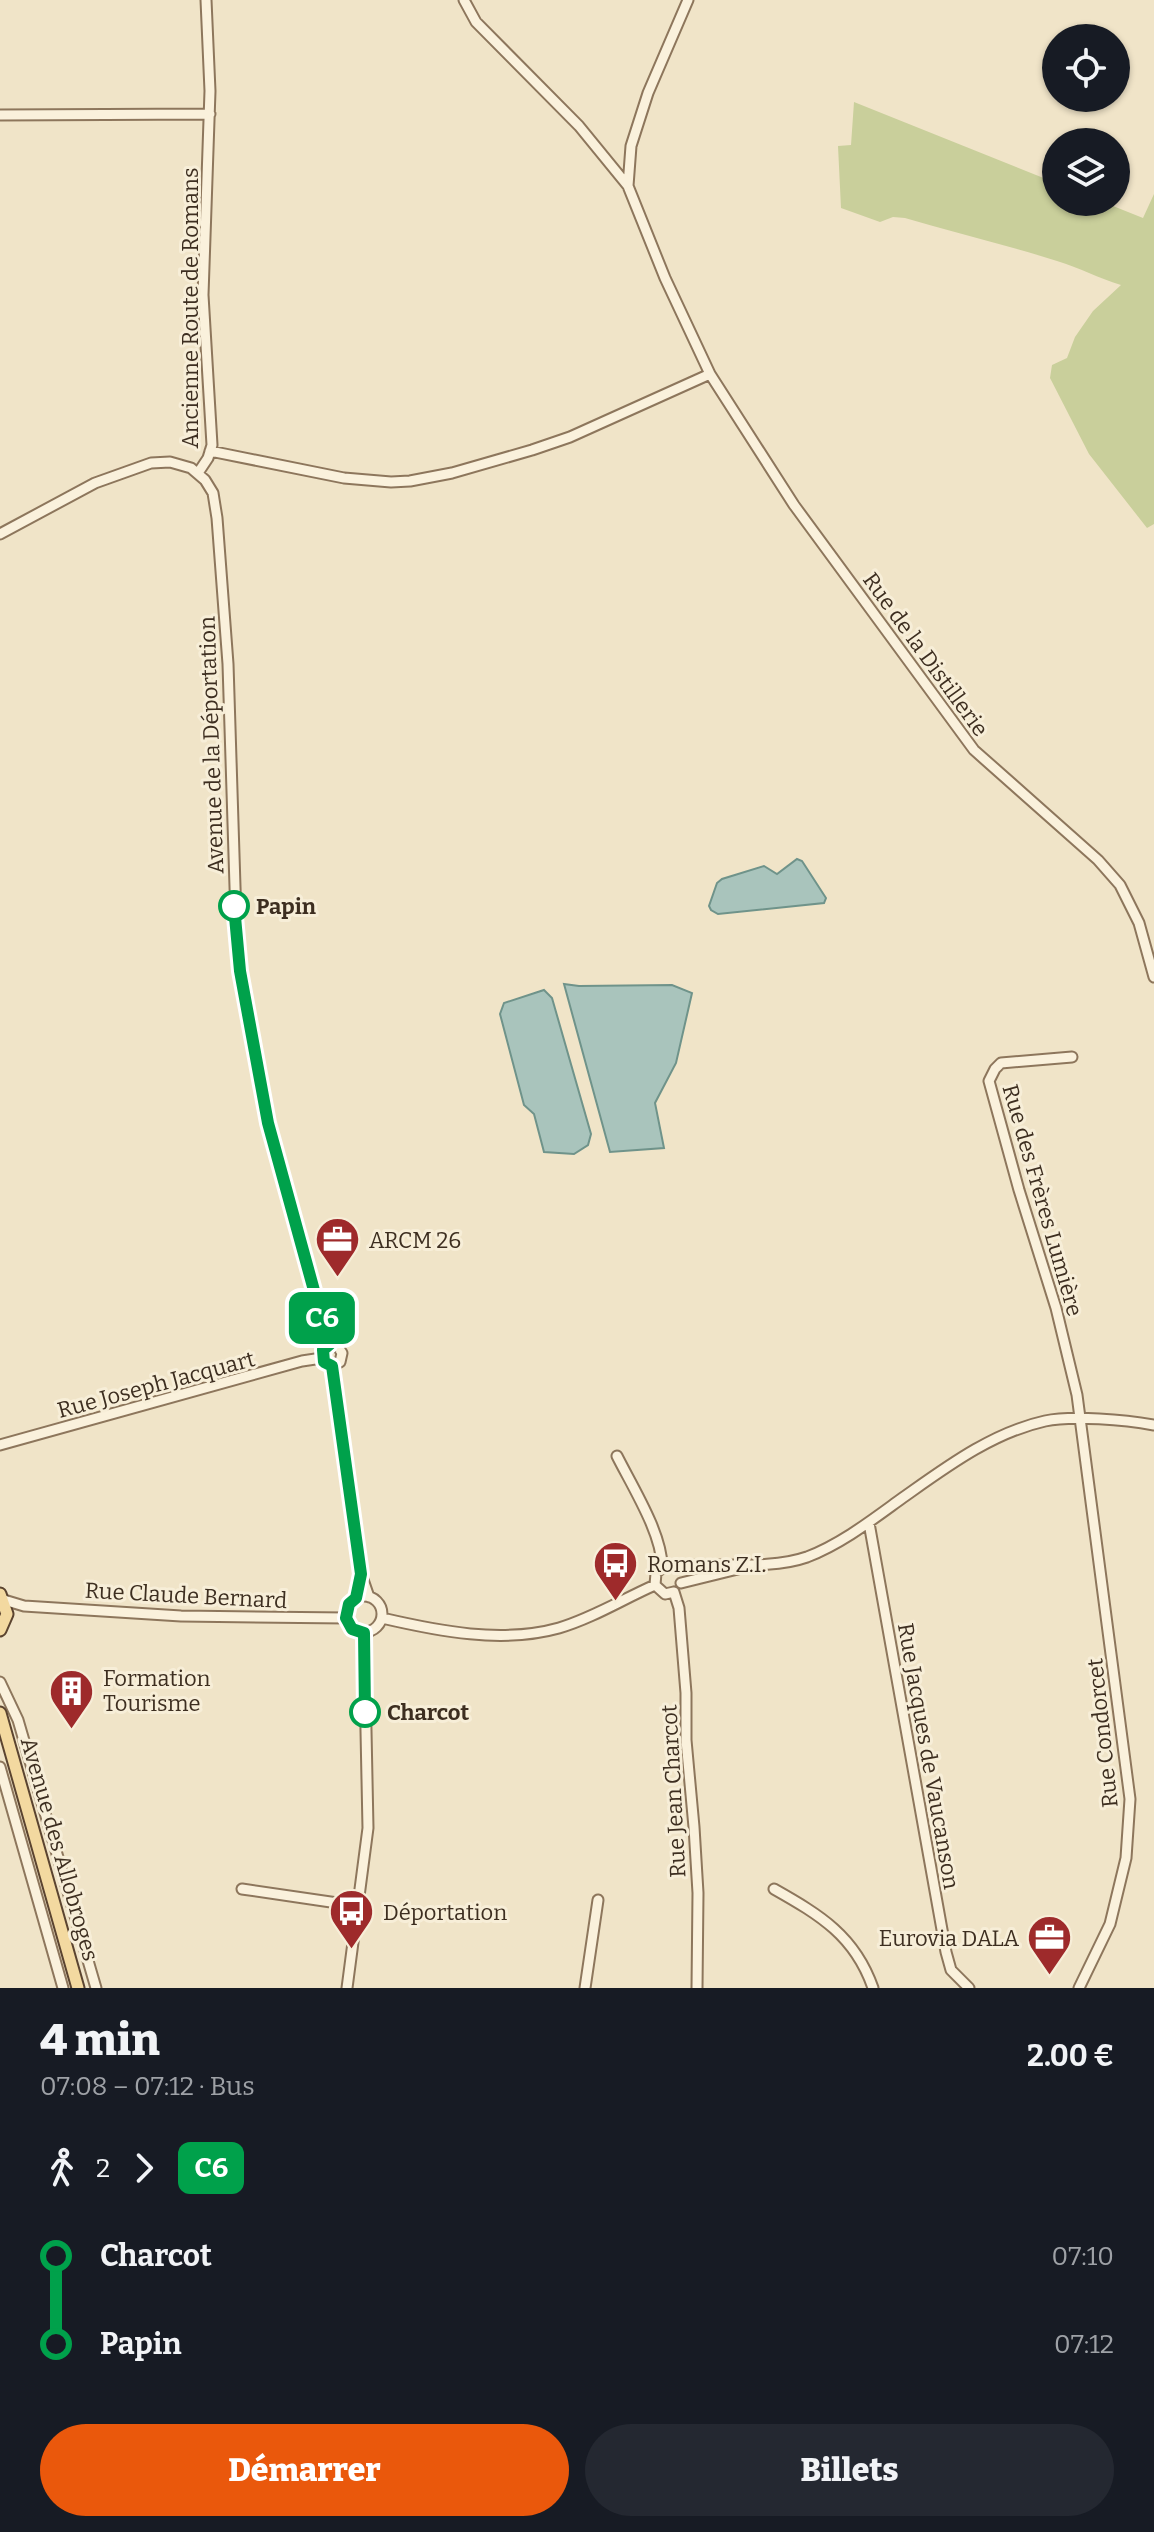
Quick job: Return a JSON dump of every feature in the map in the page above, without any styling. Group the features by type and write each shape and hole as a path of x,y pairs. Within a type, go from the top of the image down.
{"main road":[{"path":"2,1597 3,1626"},
{"name":"Avenue des Allobroges","path":"0,1704 78,1988"}],"street":[{"name":"Ancienne Route de Romans","path":"0,534 95,483 151,463 181,464 198,473 210,451 203,295 210,114 206,0"},
{"name":"Rue de la Distillerie","path":"464,0 476,22 579,126 628,186 665,278 710,374 794,505 974,750 1098,860 1120,885 1139,923 1154,977"},
{"path":"628,186 631,146 643,107 688,0"},
{"path":"0,115 210,114"},
{"path":"210,451 344,478 391,482 420,479 570,437 710,374"},
{"name":"Avenue de la Déportation","path":"198,473 213,493 217,518 228,664 238,960 271,1136 310,1266 329,1345"},
{"name":"Rue des Frères Lumière","path":"1072,1057 1001,1063 989,1081 1056,1308 1080,1420"},
{"path":"329,1345 338,1347 342,1353 340,1362 332,1366 322,1358 323,1350 329,1345"},
{"name":"Rue Joseph Jacquart","path":"0,1445 322,1358"},
{"path":"332,1366 361,1574 369,1597 378,1603 382,1618 376,1629 364,1633 352,1629 346,1618 349,1604 356,1598 369,1597"},
{"path":"681,1583 809,1556 869,1523 947,1465 1001,1436 1046,1420 1128,1421 1154,1425"},
{"name":"Rue Condorcet","path":"1079,1988 1110,1924 1126,1858 1130,1799 1080,1420"},
{"path":"617,1456 655,1536 662,1568"},
{"name":"Rue Jacques de Vaucanson","path":"869,1523 946,1952 951,1970 969,1988"},
{"path":"674,1568 681,1577 681,1583 674,1592 661,1592 655,1585 656,1573 662,1568 709,1563 765,1563"},
{"path":"356,1598 361,1574"},
{"path":"382,1618 456,1632 540,1632 581,1620 655,1585"},
{"name":"Rue Jean Charcot","path":"674,1592 679,1608 698,1893 697,1988"},
{"name":"Rue Claude Bernard","path":"2,1597 24,1606 201,1617 346,1618"},
{"path":"3,1626 24,1606"},
{"path":"347,1988 369,1815 364,1633"},
{"path":"0,1682 18,1720 96,1988"},
{"path":"0,1767 63,1988"},
{"path":"242,1889 358,1906"},
{"path":"774,1889 817,1913 838,1931 865,1965 873,1988"},
{"path":"585,1988 598,1900"}],"green space":[{"path":"854,102 1042,177 1042,216 1130,216 1130,213 1143,218 1154,194 1154,524 1147,528 1089,454 1050,378 1052,365 1067,358 1075,337 1093,311 1121,285 1057,261 905,218 893,217 880,222 841,208 838,146 851,145"}],"water":[{"path":"797,859 802,861 826,898 824,903 718,914 711,910 709,906 717,883 722,879 764,866 777,874"},
{"path":"564,984 672,985 692,993 676,1063 655,1103 664,1148 610,1152"},
{"path":"544,990 552,998 591,1134 588,1145 574,1154 544,1152 534,1114 524,1105 500,1014 504,1003"}],"bus line":[{"name":"C6","path":"234,906 240,971 268,1123 310,1266 329,1345 323,1350 322,1358 332,1366 361,1574 356,1598 349,1604 346,1618 352,1629 364,1633 365,1712"}],"place":[{"name":"Papin","path":"234,906"},
{"name":"ARCM 26","path":"338,1279"},
{"name":"Romans Z.I.","path":"616,1603"},
{"name":"Charcot","path":"365,1712"},
{"name":"Formation Tourisme","path":"72,1730"},
{"name":"Déportation","path":"352,1951"},
{"name":"Eurovia DALA","path":"1050,1977"}]}
